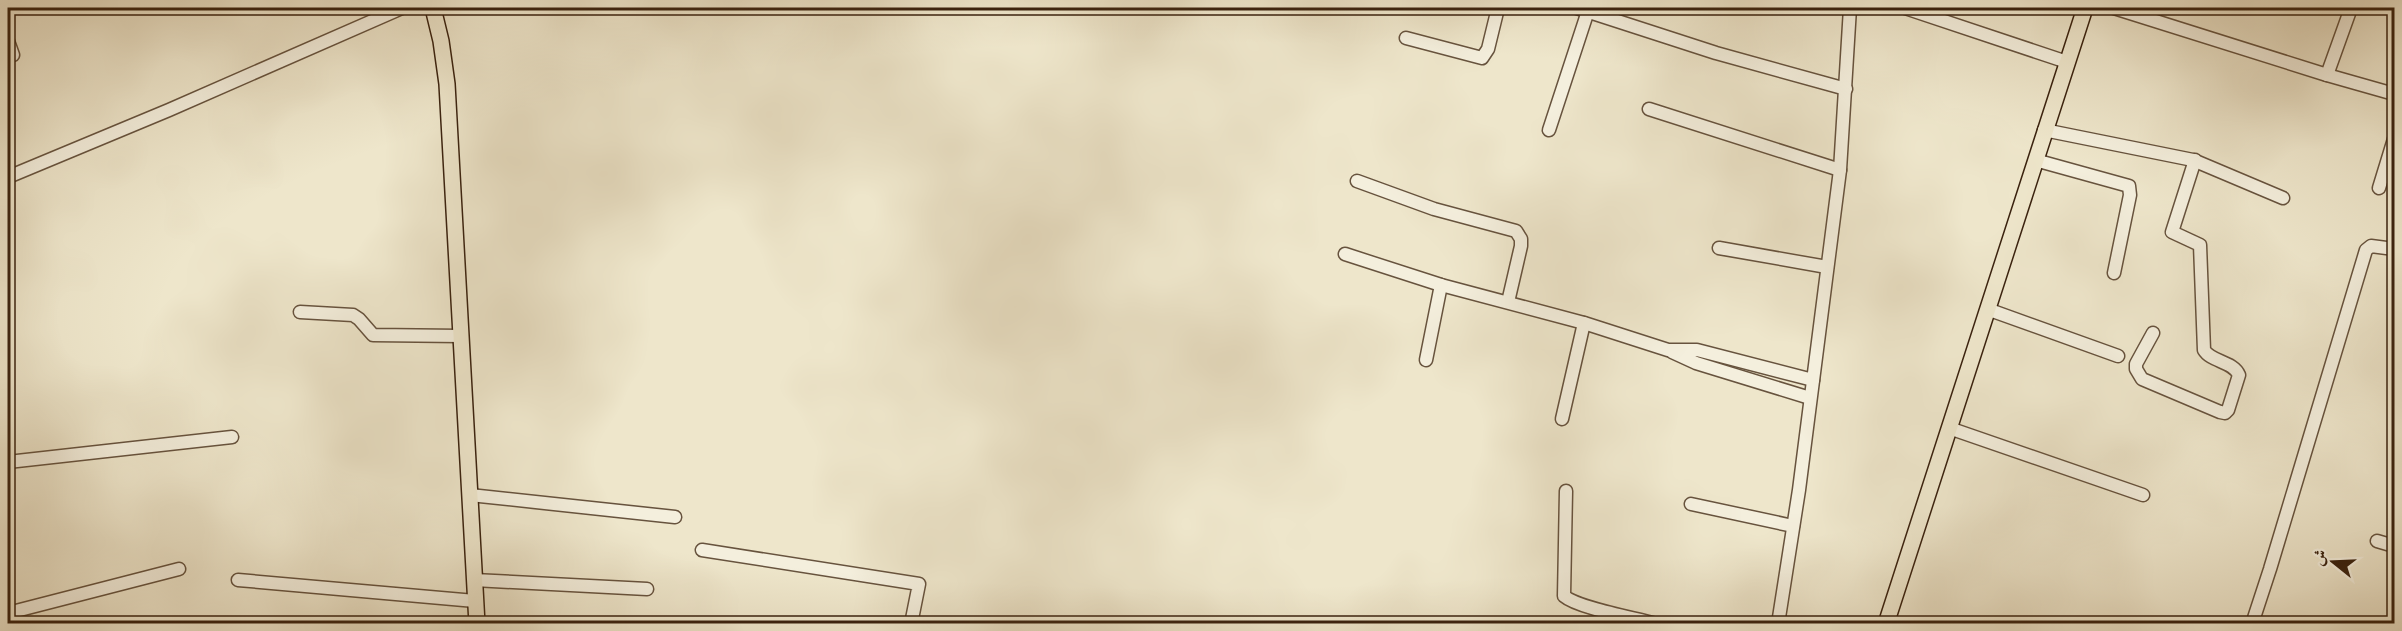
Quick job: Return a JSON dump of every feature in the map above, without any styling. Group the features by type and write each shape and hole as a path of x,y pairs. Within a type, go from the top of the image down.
{"main road":[{"path":"433,8 441,41 447,84 477,624"},
{"path":"1886,624 2085,8"}],"street":[{"path":"8,177 169,110 402,8"},
{"path":"1407,38 1482,58 1488,50 1498,8"},
{"path":"1778,624 1840,170 1850,8"},
{"path":"1905,8 2067,62"},
{"path":"2114,8 2394,94"},
{"path":"2327,75 2351,8"},
{"path":"1549,130 1582,9 1716,53 1846,89"},
{"path":"8,41 13,55"},
{"path":"1649,110 1840,170"},
{"path":"2044,130 2195,160 2283,198"},
{"path":"2379,188 2394,139"},
{"path":"2035,160 2129,186 2130,195 2114,273"},
{"path":"2153,333 2136,364 2136,369 2142,379 2225,413 2239,375 2237,370 2208,356 2204,350 2200,245 2172,232 2195,160"},
{"path":"1357,181 1434,209 1520,234 1521,246 1508,302"},
{"path":"2252,624 2366,250 2371,246 2394,249"},
{"path":"1719,248 1827,267"},
{"path":"1345,254 1441,285 1584,323 1668,350 1696,363 1810,398"},
{"path":"1426,360 1441,285"},
{"path":"1988,309 2118,356"},
{"path":"300,312 353,315 373,335 384,337 461,336"},
{"path":"1562,419 1584,323"},
{"path":"1668,350 1697,350 1813,380"},
{"path":"1949,428 2143,495"},
{"path":"8,462 232,437"},
{"path":"1566,491 1564,596 1568,600 1656,624"},
{"path":"470,495 675,517"},
{"path":"1691,504 1793,526"},
{"path":"2377,541 2394,546"},
{"path":"702,550 920,584 911,624"},
{"path":"8,613 179,568"},
{"path":"238,580 476,601"},
{"path":"474,580 647,589"}]}
